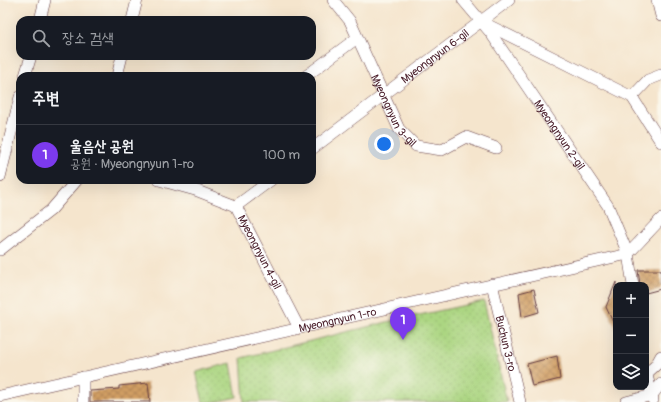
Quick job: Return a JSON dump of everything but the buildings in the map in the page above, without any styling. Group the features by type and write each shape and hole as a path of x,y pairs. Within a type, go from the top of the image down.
{"street":[{"path":"41,16 45,0"},
{"path":"133,16 137,0"},
{"name":"Myeongnyun 3-gil","path":"333,0 350,22 399,129 416,146 442,150 466,137 496,148"},
{"name":"Myeongnyun 2-gil","path":"463,0 490,32 608,206 628,254 633,282"},
{"name":"Myeongnyun 6-gil","path":"316,146 482,22 509,0"},
{"path":"657,0 661,16"},
{"name":"Myeongnyun 2-gil","path":"482,22 632,96"},
{"path":"311,72 357,38"},
{"path":"26,72 30,60"},
{"path":"117,72 121,60"},
{"path":"661,75 648,80 632,96 661,142"},
{"path":"0,177 16,113"},
{"path":"0,250 51,210 74,184"},
{"path":"236,206 266,184"},
{"name":"Myeongnyun 4-gil","path":"198,185 236,206 299,328"},
{"path":"628,254 661,219"},
{"name":"Myeongnyun 1-ro","path":"0,396 628,254"},
{"name":"Buchun 3-ro","path":"492,284 520,402"},
{"path":"649,370 656,365 661,356"},
{"path":"83,377 83,402"},
{"path":"626,402 652,398 661,384"},
{"path":"649,385 652,398"}],"green space":[{"path":"484,301 507,402 244,402 241,358 387,322"},
{"path":"231,363 237,397 215,402 203,402 196,372"}],"place":[{"name":"울음산 공원","path":"403,340"}]}
